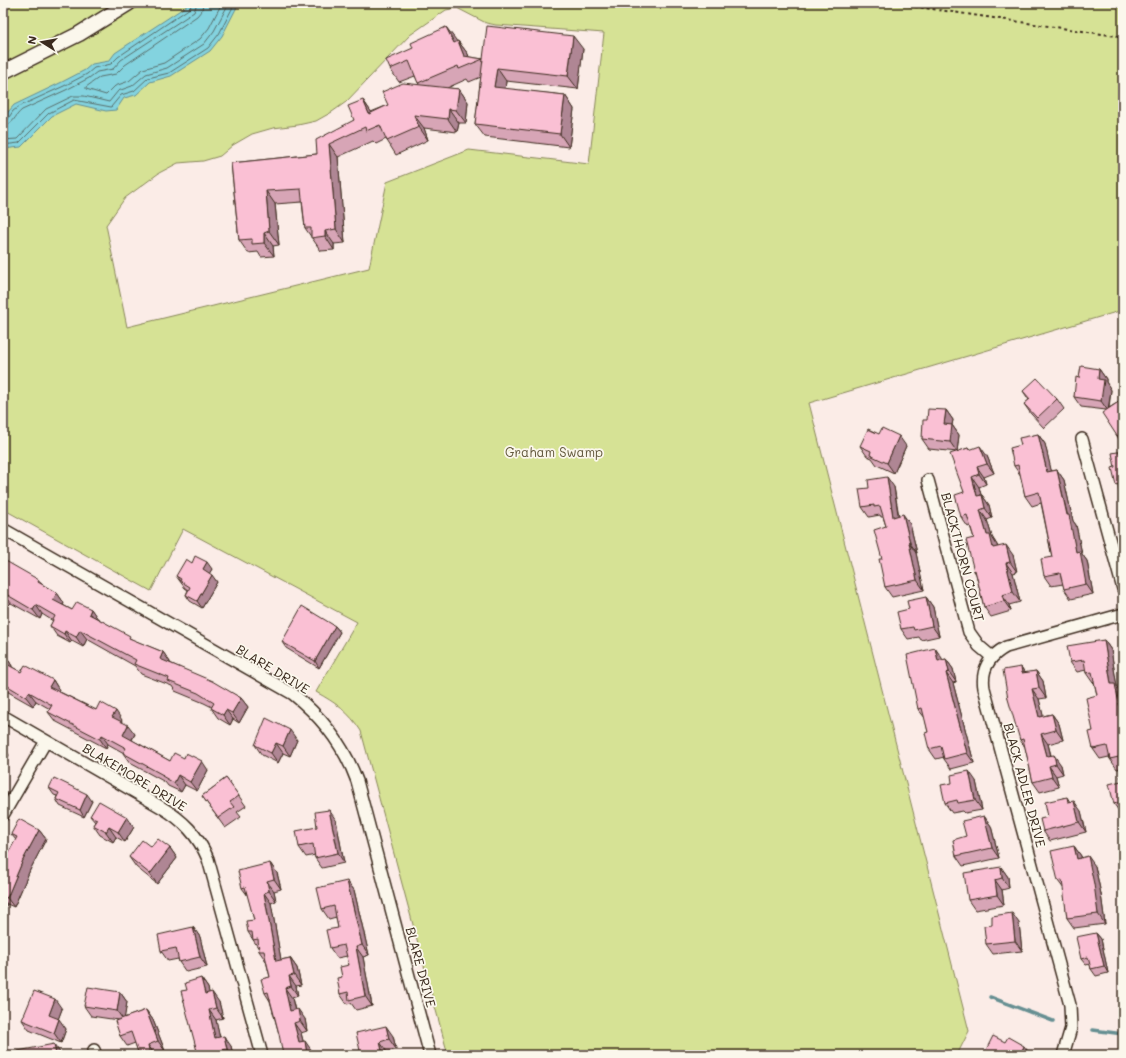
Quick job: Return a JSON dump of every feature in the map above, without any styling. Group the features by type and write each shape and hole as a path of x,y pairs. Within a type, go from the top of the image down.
{"street":[{"path":"3,72 79,34 130,3"},
{"path":"1082,439 1123,589"},
{"name":"BLACKTHORN COURT","path":"928,480 969,632 979,646 992,657"},
{"name":"BLARE DRIVE","path":"3,529 293,694 323,722 343,751 357,781 430,1055"},
{"path":"992,657 1006,647 1020,642 1123,614"},
{"name":"BLACK ADLER DRIVE","path":"992,657 984,672 984,688 1070,1004 1071,1028 1063,1055"},
{"name":"BLAKEMORE DRIVE","path":"3,716 171,813 187,825 199,840 212,870 262,1055"},
{"path":"3,815 46,741"}],"path":[{"path":"891,3 1123,37"}],"green space":[{"path":"3,3 119,3 58,41 3,67"},
{"name":"Graham Swamp","path":"141,3 1123,3 1123,310 809,403 969,1031 957,1055 448,1055 361,731 352,718 342,708 316,692 357,622 183,529 151,591 3,509 3,80 88,37","holes":["457,8 486,23 604,33 589,164 469,150 387,182 369,268 127,327 106,225 125,198 159,173 178,163 203,161 220,156 233,145 252,134 273,128 316,121 332,112 346,102 410,35 446,10"]}],"water":[{"path":"191,3 239,3 222,36 210,51 171,76 150,82 136,95 124,98 116,110 106,111 76,104 52,116 21,147 3,149 3,118 14,105 85,70 92,64 109,61 115,53"}],"building":[{"path":"487,26 573,36 568,76 497,68 494,87 565,95 560,134 475,124"},
{"path":"446,27 454,43 458,41 464,56 483,59 459,69 458,66 418,83 409,61 390,69 386,60 413,48 411,43"},
{"path":"403,83 459,89 456,110 449,109 448,119 414,115 419,127 387,141 380,125 366,131 365,127 329,144 336,229 325,231 325,236 311,238 311,228 305,228 301,189 266,191 269,231 264,233 264,243 252,244 252,239 239,240 231,163 317,154 316,140 354,120 348,106 363,100 369,114 388,105 382,92"},
{"path":"1081,366 1099,369 1098,379 1104,380 1101,401 1074,397 1076,377 1079,378"},
{"path":"1037,378 1057,399 1037,418 1024,404 1030,399 1023,391"},
{"path":"1123,399 1123,432 1117,436 1102,413"},
{"path":"928,409 946,410 944,424 952,425 950,442 922,439 923,420 927,420"},
{"path":"882,428 899,436 887,463 870,455 871,451 860,446 868,429 879,434"},
{"path":"1038,434 1047,472 1057,470 1067,515 1069,515 1076,552 1080,551 1086,584 1064,589 1060,573 1044,576 1041,559 1052,557 1039,492 1025,496 1018,465 1014,466 1010,448 1021,445 1019,438"},
{"path":"980,446 987,464 977,467 979,474 972,477 977,496 982,495 985,508 980,510 987,535 990,535 993,548 1006,545 1010,562 1006,563 1013,592 1002,595 1004,601 984,607 966,540 974,538 967,515 961,517 955,495 964,492 950,454"},
{"path":"1123,451 1123,514 1118,484 1116,485 1112,468 1115,467 1112,453"},
{"path":"887,477 893,517 903,514 917,580 885,587 879,559 882,559 874,530 886,526 880,506 874,507 874,505 862,507 859,489 869,488 868,480"},
{"path":"195,556 207,562 203,569 212,575 197,601 186,595 190,587 180,581 181,579 176,576 186,559 192,563"},
{"path":"4,560 39,580 38,582 57,593 53,600 72,610 77,602 91,609 89,614 130,636 129,638 163,652 160,659 212,681 241,698 232,713 226,710 223,715 211,708 214,703 198,693 168,681 169,678 134,664 136,660 80,630 76,637 65,631 64,634 50,626 55,616 36,605 33,610 4,593 3,595"},
{"path":"926,597 932,626 914,630 913,627 901,629 897,612 909,609 907,601"},
{"path":"302,606 335,626 315,661 282,642"},
{"path":"1104,640 1111,684 1115,684 1123,724 1123,756 1110,759 1107,746 1093,749 1089,732 1093,731 1086,698 1097,695 1092,672 1086,673 1084,660 1070,662 1067,646"},
{"path":"935,648 938,661 946,659 949,672 946,673 967,753 944,759 941,746 929,749 925,733 928,732 922,708 918,709 907,655"},
{"path":"3,662 21,672 25,665 53,680 49,687 96,710 100,702 116,711 112,717 128,725 123,735 170,761 174,753 184,758 186,753 202,761 190,782 178,775 174,783 162,776 163,775 123,753 126,748 102,735 100,739 48,712 52,705 29,692 26,697 3,683"},
{"path":"1021,667 1022,673 1036,671 1039,688 1032,689 1039,717 1052,714 1056,730 1041,734 1047,756 1054,755 1056,764 1049,766 1052,777 1033,782 1023,739 1020,740 1008,699 1003,670"},
{"path":"266,718 290,730 283,746 276,743 271,753 255,745"},
{"path":"969,771 975,800 958,803 957,800 945,803 941,785 952,783 951,775"},
{"path":"1123,775 1123,817 1120,802 1114,804 1109,784 1121,781 1120,776"},
{"path":"54,778 87,794 80,810 56,799 59,793 49,788"},
{"path":"226,778 239,796 230,802 234,807 218,818 202,796"},
{"path":"1067,797 1068,802 1074,801 1079,822 1043,831 1040,819 1048,817 1045,802"},
{"path":"99,801 127,817 118,832 109,827 106,832 93,825 97,819 90,816"},
{"path":"329,810 338,853 315,858 313,844 299,847 296,831 317,827 315,812"},
{"path":"984,816 992,848 956,856 953,840 966,836 962,821"},
{"path":"19,819 39,830 23,860 7,898 3,896 3,860 4,861 17,837 11,834"},
{"path":"158,839 170,848 150,874 129,857 142,840 151,847"},
{"path":"1074,846 1077,859 1088,856 1098,914 1067,918 1062,880 1058,881 1051,851"},
{"path":"270,863 274,879 267,881 269,891 264,893 276,961 290,958 294,975 289,976 291,986 285,988 290,1011 298,1009 300,1021 294,1023 299,1042 305,1041 307,1055 283,1055 268,992 265,993 261,979 270,977 264,951 259,951 258,939 253,940 252,932 248,932 246,921 254,920 245,887 242,888 238,871"},
{"path":"1001,867 1002,878 995,880 997,895 968,900 964,873"},
{"path":"347,881 362,945 356,947 365,996 349,1000 348,992 340,994 337,978 342,977 340,967 349,965 344,945 330,948 326,930 338,928 334,906 322,909 317,888"},
{"path":"1012,913 1015,941 986,944 984,926 992,925 992,916"},
{"path":"193,927 200,957 179,962 176,948 161,951 158,935"},
{"path":"1096,933 1104,966 1091,969 1088,957 1081,959 1076,937"},
{"path":"201,978 205,994 212,992 216,1008 209,1010 215,1038 224,1036 227,1049 198,1055 181,991 187,990 185,983"},
{"path":"88,987 120,992 117,1011 84,1006"},
{"path":"34,991 55,999 49,1015 59,1019 54,1033 22,1020"},
{"path":"146,1010 158,1041 148,1045 150,1055 139,1055 131,1032 120,1036 115,1021"},
{"path":"386,1026 389,1039 380,1042 383,1055 361,1055 356,1033"},
{"path":"993,1036 1005,1042 1008,1037 1024,1046 1020,1055 991,1055 985,1052"},
{"path":"54,1044 56,1055 19,1055 18,1051"}],"waterway":[{"path":"990,997 1053,1021"},
{"path":"1093,1030 1123,1034"}]}
